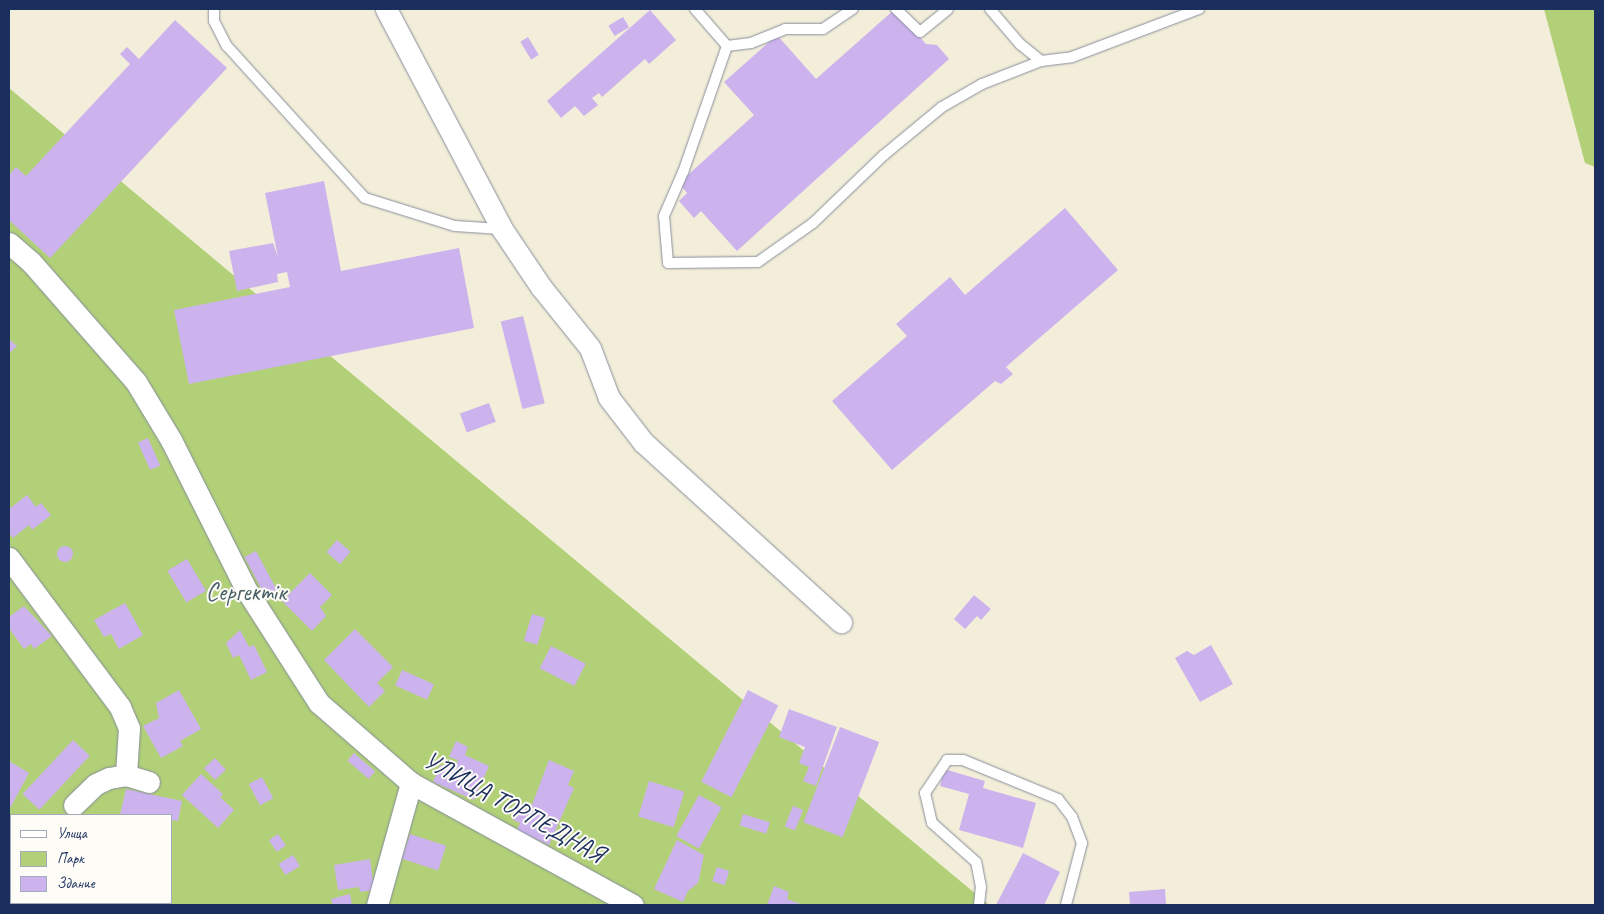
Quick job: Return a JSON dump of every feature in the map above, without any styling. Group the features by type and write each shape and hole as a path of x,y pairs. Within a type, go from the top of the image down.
{"street":[{"path":"386,9 502,229 590,348 609,398 643,442 841,622"},
{"name":"УЛИЦА ТОРПЕДНАЯ","path":"9,243 31,262 136,382 171,440 246,591 318,703 364,745 386,758 411,784 633,905"},
{"path":"9,558 120,707 129,728 126,775"},
{"path":"74,805 96,784 126,775 149,782"},
{"path":"377,905 411,784"}],"lane":[{"path":"214,9 214,21 227,46 365,198 455,226 502,229"},
{"path":"695,9 727,46"},
{"path":"727,46 751,43 784,29 823,29 853,9"},
{"path":"896,9 920,32 948,9"},
{"path":"990,9 1020,44 1041,61"},
{"path":"727,46 683,172 664,216 668,263 758,262 813,223 884,154 942,107 982,84 1041,61 1072,57 1199,9"},
{"path":"978,905 981,887 976,862 932,823 925,793 947,760 963,760 1058,799 1072,817 1082,843 1066,905"}],"green space":[{"path":"1544,9 1595,9 1595,167 1585,163"},
{"name":"Сергектік","path":"9,88 989,905 9,905"}],"building":[{"path":"895,9 926,44 937,45 949,59 737,251 701,211 694,218 679,201 687,193 679,183 754,115 724,82 777,35 816,79"},
{"path":"650,10 676,40 649,64 645,59 602,97 599,93 592,98 598,105 584,116 575,106 561,118 547,101"},
{"path":"623,17 629,27 615,36 608,26"},
{"path":"175,20 227,68 50,258 9,220 9,175 16,167 26,176 130,64 120,54 127,47 139,59"},
{"path":"528,37 539,55 531,60 520,42"},
{"path":"324,181 341,271 459,248 474,328 189,384 174,310 290,287 287,272 277,274 278,282 237,291 229,251 273,243 278,257 265,193"},
{"path":"1065,208 1118,270 1006,367 1013,374 1001,384 995,381 892,470 832,401 907,336 896,324 950,277 965,295"},
{"path":"523,316 545,403 522,409 501,322"},
{"path":"9,339 17,346 9,354"},
{"path":"489,403 496,422 467,432 460,414"},
{"path":"148,438 160,465 150,470 138,442"},
{"path":"27,495 36,507 41,503 51,515 32,530 29,525 13,538 9,533 9,509"},
{"path":"337,540 351,552 340,564 327,552"},
{"path":"65,546 73,554 65,562 57,554"},
{"path":"256,551 277,590 265,596 245,557"},
{"path":"187,559 206,591 186,603 167,571"},
{"path":"310,573 332,595 320,607 326,616 312,631 282,601"},
{"path":"974,595 991,609 981,620 977,616 965,629 954,619"},
{"path":"125,603 143,635 119,649 111,634 104,637 94,620"},
{"path":"24,606 52,636 34,649 31,644 24,649 9,628 9,617"},
{"path":"532,614 545,618 537,645 524,641"},
{"path":"355,629 393,667 377,683 385,691 369,707 324,660"},
{"path":"240,630 249,647 254,645 267,672 251,680 239,655 233,658 226,643"},
{"path":"1211,645 1233,684 1200,702 1175,658 1187,651 1194,655"},
{"path":"551,646 586,664 574,686 540,668"},
{"path":"402,670 434,684 427,700 395,686"},
{"path":"179,690 201,729 180,741 183,746 161,758 143,726 159,718 156,703"},
{"path":"748,690 778,705 732,797 701,782"},
{"path":"789,709 837,727 816,786 803,781 809,767 799,763 805,747 779,737"},
{"path":"840,727 879,742 843,837 803,822"},
{"path":"73,740 90,756 39,810 23,794"},
{"path":"456,741 468,747 465,755 489,766 474,800 433,782 440,765 453,770 458,760 449,757"},
{"path":"354,753 375,771 369,779 347,761"},
{"path":"215,758 226,770 215,780 204,768"},
{"path":"549,760 574,771 568,785 574,788 549,845 517,830 520,823 513,820 520,805 530,810"},
{"path":"9,761 29,773 9,810"},
{"path":"944,769 985,781 983,788 1036,803 1023,848 959,830 969,794 940,786"},
{"path":"201,774 223,794 220,797 234,810 218,828 182,795"},
{"path":"262,777 273,798 260,805 249,784"},
{"path":"649,781 684,792 674,827 638,816"},
{"path":"126,789 182,801 178,821 173,820 172,822 172,814 120,814"},
{"path":"699,795 722,808 699,849 676,836"},
{"path":"793,806 803,810 795,831 785,826"},
{"path":"743,814 770,822 766,834 739,825"},
{"path":"278,834 286,846 277,852 269,840"},
{"path":"410,834 446,846 438,870 402,859"},
{"path":"677,840 704,855 698,883 688,891 683,902 654,889"},
{"path":"1023,853 1060,872 1044,905 996,905"},
{"path":"293,855 300,866 285,875 279,864"},
{"path":"370,859 374,890 360,892 359,887 338,890 334,865"},
{"path":"717,867 729,871 725,885 712,881"},
{"path":"774,886 789,892 787,899 803,905 767,905"},
{"path":"1165,889 1166,905 1130,905 1129,892"},
{"path":"350,894 352,905 333,905 331,899"}]}
